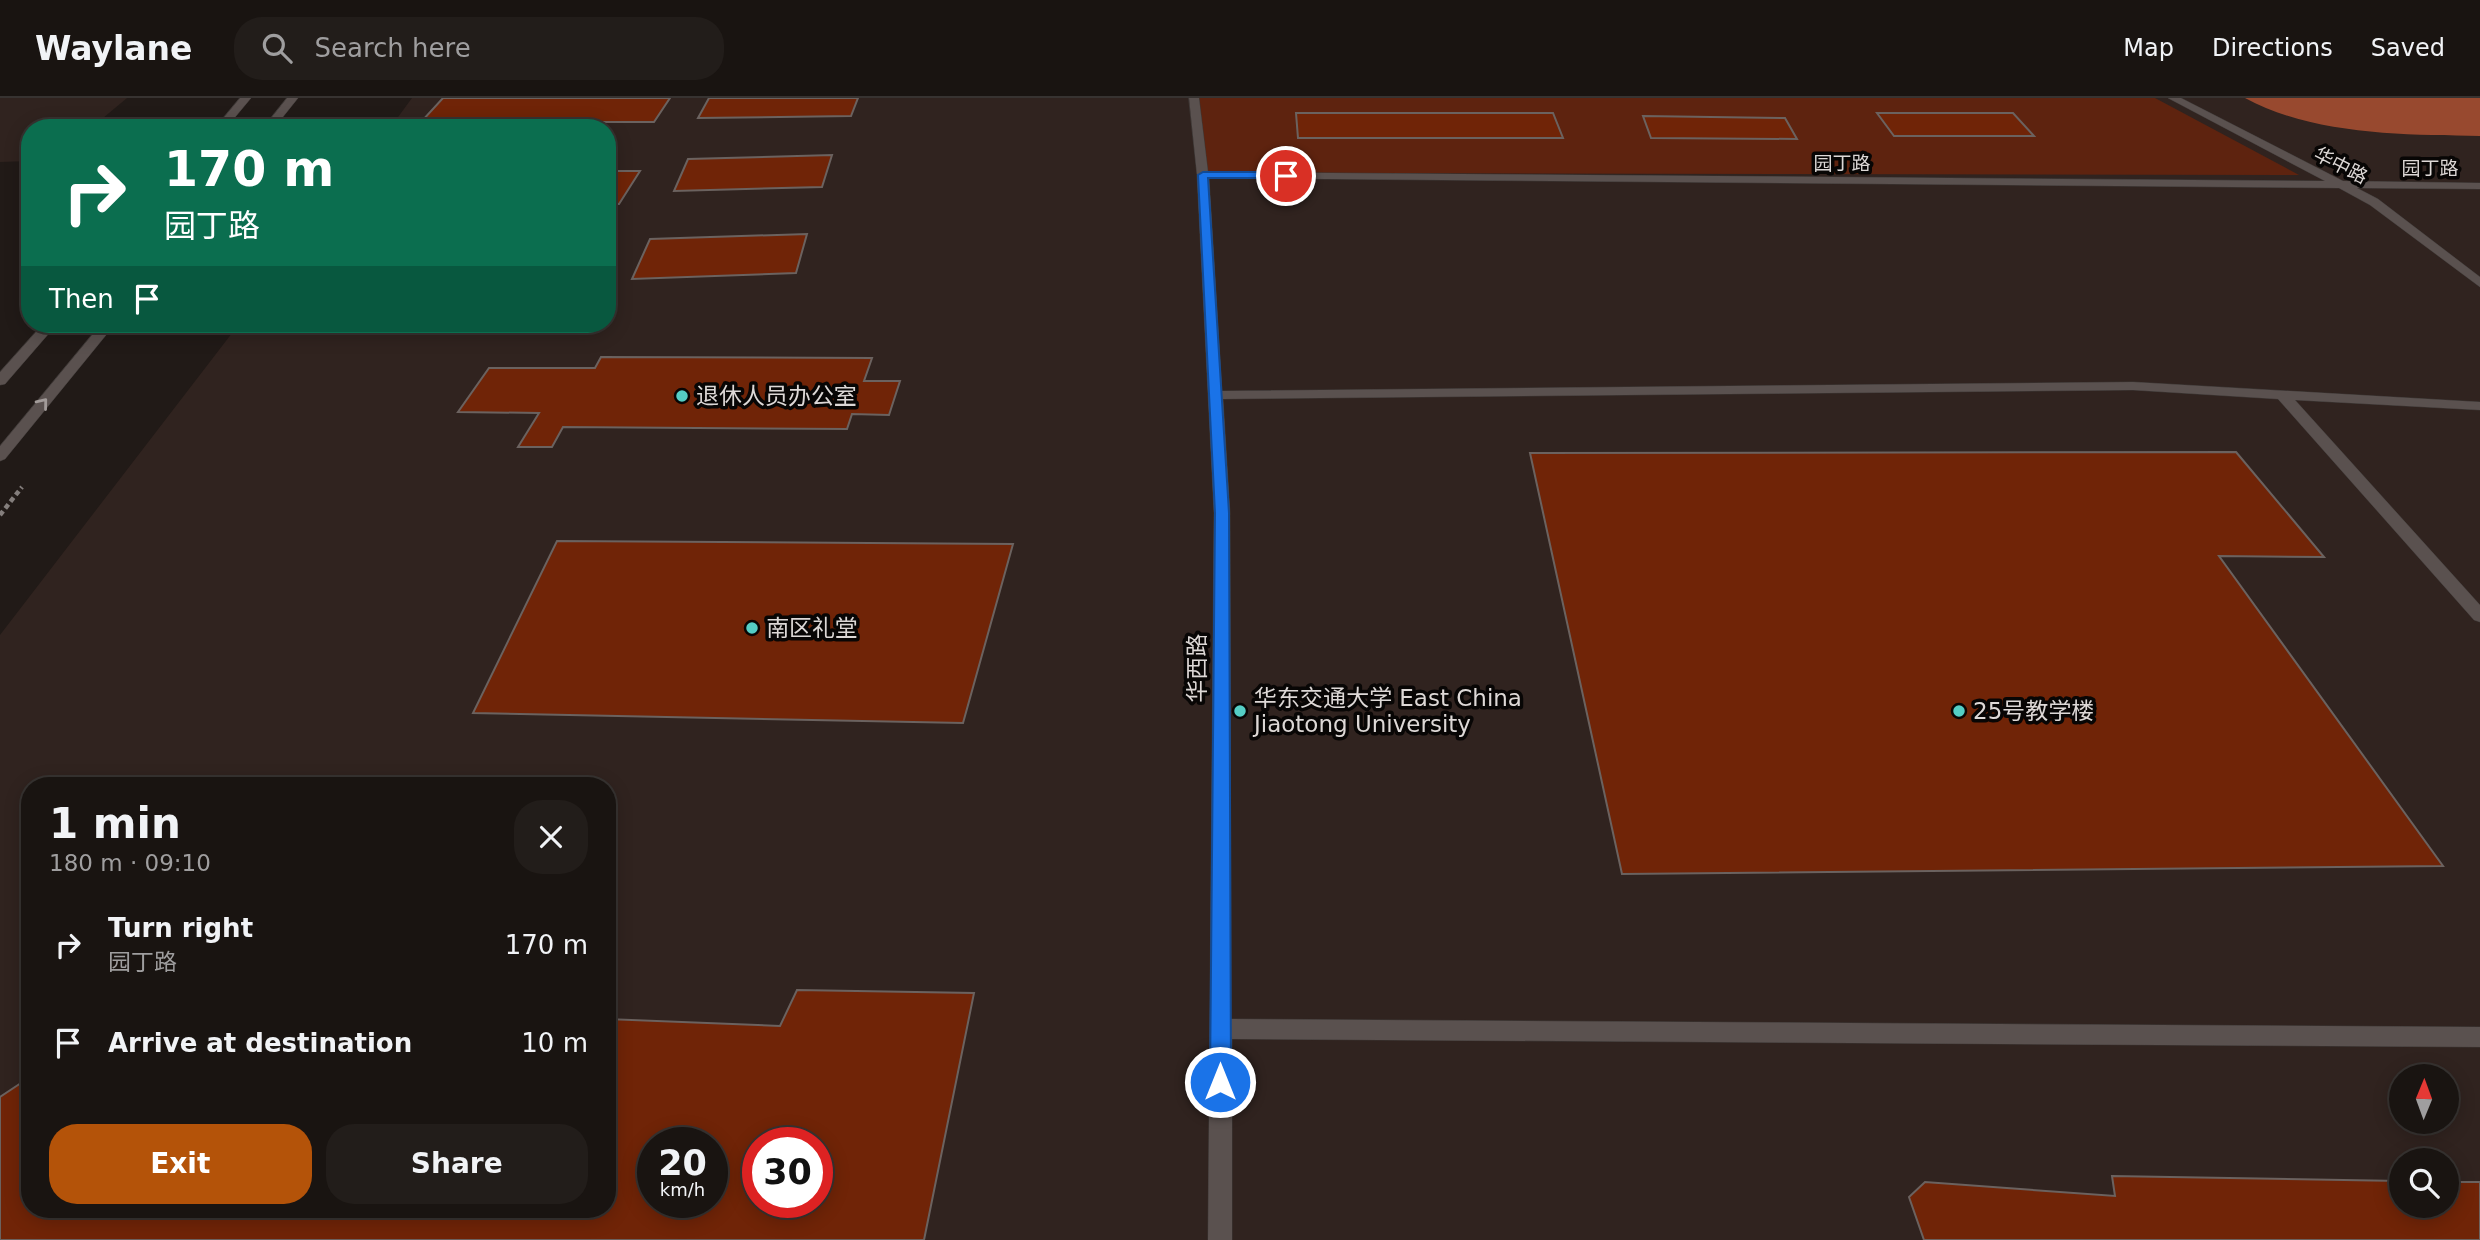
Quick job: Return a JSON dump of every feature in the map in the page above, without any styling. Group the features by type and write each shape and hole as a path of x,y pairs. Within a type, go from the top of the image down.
{"street":[{"path":"228,119 246,98"},
{"path":"276,119 293,98"},
{"name":"华西路","path":"1194,98 1203,175 1222,513 1220,1240"},
{"name":"华中路","path":"2173,98 2374,202 2480,283"},
{"name":"园丁路","path":"1203,175 2480,186"},
{"path":"0,381 42,333"},
{"path":"0,456 101,333"},
{"path":"1215,395 2133,386 2480,406"},
{"path":"2282,394 2480,616"},
{"path":"1220,1029 2480,1037"}],"shaded area":[{"path":"0,98 127,98 102,119 21,119 21,161 0,162"},
{"name":"华东交通大学 East China Jiaotong University","path":"412,98 2480,98 2480,1240 0,1240 0,635 232,333 616,333 616,119 397,119"},
{"path":"1199,98 2155,98 2299,175 1207,173"},
{"path":"2245,98 2480,98 2480,136 2390,133 2329,126 2272,110"}],"building":[{"path":"443,98 670,98 654,122 616,122 616,119 424,119"},
{"path":"709,98 858,98 851,116 698,118"},
{"path":"1296,113 1553,113 1563,138 1298,138"},
{"path":"1877,113 2013,113 2034,136 1894,136"},
{"path":"1643,116 1785,118 1797,139 1651,138"},
{"path":"832,155 822,187 674,191 688,159"},
{"path":"616,171 640,171 619,204 616,204"},
{"path":"807,234 796,273 632,279 650,239"},
{"name":"退休人员办公室","path":"601,357 872,358 864,381 900,381 889,415 852,414 847,429 563,427 552,447 518,447 539,413 458,412 489,368 595,368"},
{"name":"25号教学楼","path":"2236,452 2324,557 2219,556 2443,866 1622,874 1530,453"},
{"name":"南区礼堂","path":"557,541 1013,544 963,723 473,713"},
{"path":"797,990 974,993 924,1240 0,1240 0,1097 21,1083 21,1218 616,1218 616,1019 780,1026"},
{"path":"2112,1176 2389,1181 2389,1218 2459,1218 2459,1182 2480,1182 2480,1240 1924,1240 1909,1197 1925,1182 2115,1196"}],"place":[{"name":"退休人员办公室","path":"682,396"},
{"name":"南区礼堂","path":"752,628"},
{"name":"华东交通大学 East China Jiaotong University","path":"1240,711"},
{"name":"25号教学楼","path":"1959,711"}],"route":[{"path":"1220,1082 1222,513 1203,175 1286,176"}]}
